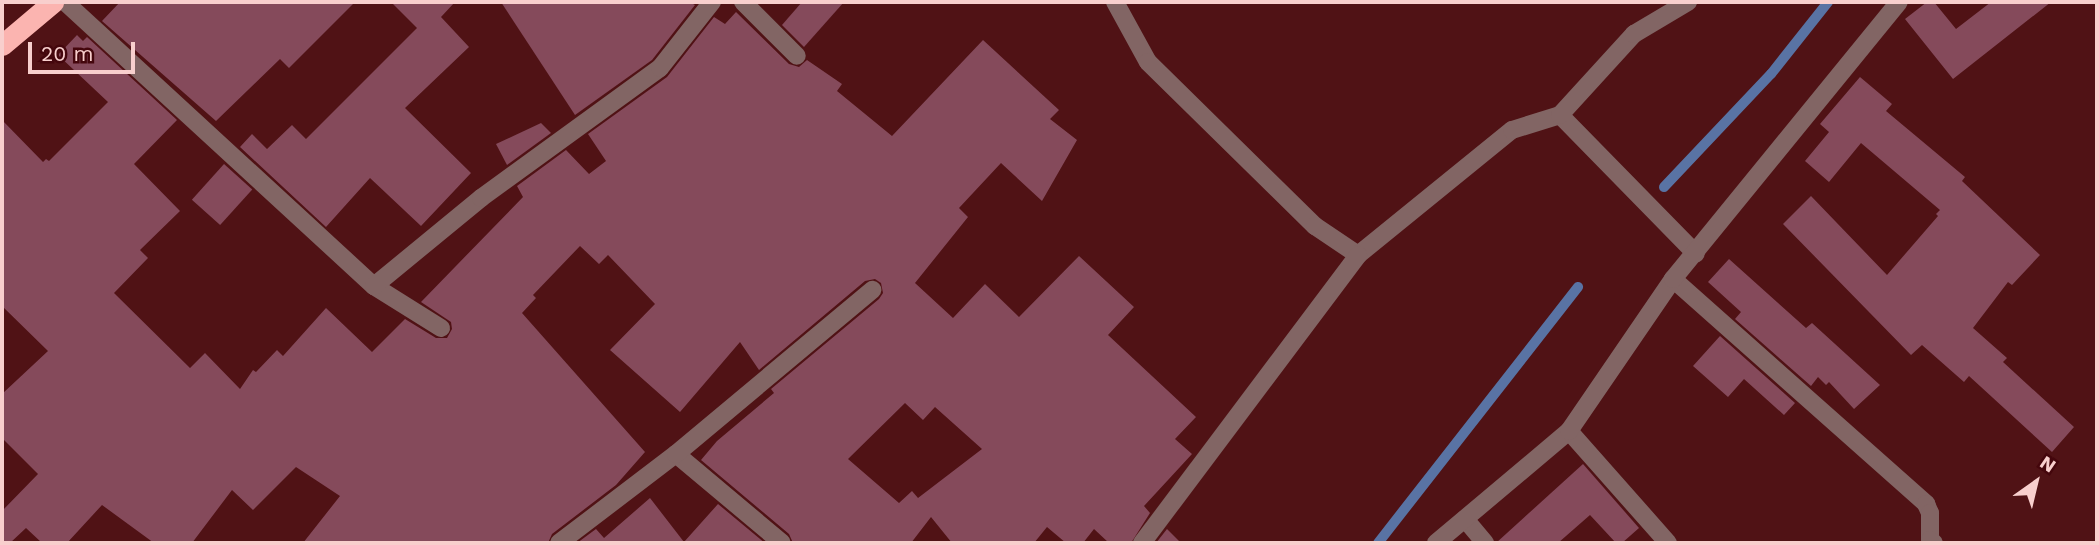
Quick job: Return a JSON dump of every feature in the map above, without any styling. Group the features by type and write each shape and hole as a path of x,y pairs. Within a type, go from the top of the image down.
{"highway":[{"path":"2,46 53,2"}],"street":[{"path":"65,2 374,286 441,328"},
{"path":"374,286 481,198 660,68 712,2"},
{"path":"743,2 797,56"},
{"path":"1115,2 1149,62 1315,226 1358,255"},
{"path":"1142,543 1358,255 1512,130 1560,115 1634,34 1688,2"},
{"path":"1436,543 1569,431 1673,279 1899,2"},
{"path":"1560,115 1696,254"},
{"path":"1673,279 1926,504 1930,513 1930,540 1934,543"},
{"path":"559,543 676,454 872,290"},
{"path":"1569,431 1668,543"},
{"path":"676,454 782,543"},
{"path":"1465,519 1485,543"}],"building":[{"path":"120,2 355,2 289,68 280,59 216,121 102,21"},
{"path":"391,2 455,2 441,17 469,47 405,108 471,173 421,226 370,178 326,227 240,147 252,134 267,149 292,125 306,139 417,28"},
{"path":"501,2 689,2 695,5 652,60 575,115"},
{"path":"802,2 844,2 804,47 782,25"},
{"path":"1927,2 1934,2 1956,29 1991,2 2051,2 1953,79 1905,19"},
{"path":"736,12 789,64 799,67 807,60 842,84 837,91 892,136 983,40 1059,110 1050,119 1077,140 1042,201 1001,163 959,208 968,217 915,283 953,318 985,284 1019,317 1079,256 1134,307 1108,335 1196,417 1175,439 1192,454 1144,506 1150,513 1131,543 1109,543 1094,529 1083,543 1066,543 1047,527 1034,543 952,543 931,517 911,543 793,543 789,534 701,460 717,441 774,393 771,389 879,299 883,293 881,283 875,279 865,281 759,370 740,342 680,412 610,350 655,304 608,255 599,264 580,246 533,295 536,298 522,313 645,452 616,485 552,534 548,543 303,543 340,496 296,467 253,510 232,490 192,543 154,543 102,505 67,543 42,543 26,528 10,543 2,543 2,511 38,474 2,438 2,394 48,351 2,306 2,120 43,162 46,159 49,161 108,102 58,55 77,35 83,41 87,37 177,120 134,164 180,211 140,250 148,258 114,293 190,368 205,353 240,389 253,370 256,372 277,350 283,356 326,308 372,352 405,319 436,338 447,338 452,329 451,322 421,302 523,197 517,186 566,150 589,174 606,161 588,134 667,77 714,17 725,24","holes":["905,403 923,420 935,407 982,449 918,498 912,491 899,503 848,459"]},
{"path":"1860,77 1892,104 1886,111 1965,177 1962,181 2040,255 2012,285 2008,282 1973,328 2007,358 2003,362 2074,427 2052,452 1969,376 1964,382 1922,345 1911,355 1783,224 1811,196 1887,275 1938,216 1936,214 1940,210 1861,143 1829,182 1805,161 1829,132 1820,124"},
{"path":"541,123 551,133 507,165 496,144"},
{"path":"224,164 252,189 220,225 192,200"},
{"path":"1729,259 1806,328 1812,323 1880,385 1854,409 1829,382 1826,385 1818,377 1811,386 1735,319 1741,312 1708,282"},
{"path":"1720,336 1795,403 1784,415 1744,379 1728,397 1693,366"},
{"path":"1583,464 1639,528 1622,543 1616,543 1590,515 1558,543 1496,543"},
{"path":"650,498 684,542 718,504 765,543 577,543 596,529 604,538"},
{"path":"1167,529 1181,543 1156,543"}],"waterway":[{"path":"1664,187 1771,74 1828,2"},
{"path":"1378,543 1578,287"}]}
